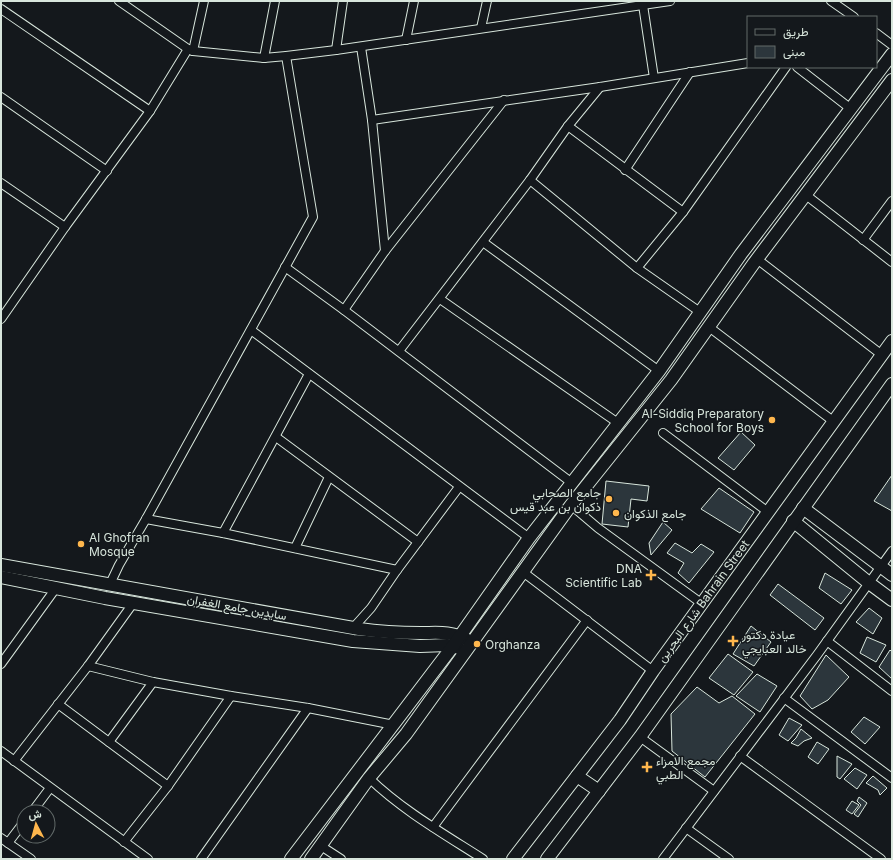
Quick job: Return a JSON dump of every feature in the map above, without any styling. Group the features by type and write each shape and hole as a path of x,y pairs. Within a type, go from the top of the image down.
{"street":[{"path":"119,1 191,50 264,58 336,50 670,1"},
{"path":"1,319 65,227 150,111 191,50 204,1"},
{"path":"264,58 275,1"},
{"path":"336,50 343,1"},
{"path":"406,40 414,1"},
{"path":"481,28 487,1"},
{"path":"835,2 853,16"},
{"path":"642,5 654,78"},
{"path":"1,9 150,111"},
{"path":"877,34 892,45"},
{"path":"361,46 372,120 385,251"},
{"path":"291,859 457,641 529,538 659,371 741,254 892,54"},
{"path":"110,584 119,565 313,217 286,56"},
{"path":"372,120 600,87 747,63"},
{"path":"637,268 683,212 785,68"},
{"path":"798,68 851,109"},
{"path":"625,170 690,72"},
{"path":"311,859 368,778 406,734 571,505 588,486 605,462 671,380 757,259 892,80"},
{"path":"399,351 530,180 568,126 600,87"},
{"path":"1,97 107,171"},
{"path":"344,310 385,251 504,100"},
{"path":"568,126 683,212"},
{"path":"530,180 637,268 700,312"},
{"path":"2,187 65,227"},
{"path":"806,195 892,262"},
{"path":"863,240 892,200"},
{"path":"483,242 659,371"},
{"path":"757,259 882,355"},
{"path":"285,267 399,351 572,483"},
{"path":"440,299 618,423"},
{"path":"709,327 833,421"},
{"path":"250,330 529,538"},
{"name":"شارع البحرين Bahrain Street","path":"513,859 620,720 653,671 892,341"},
{"path":"223,533 310,374"},
{"path":"547,859 640,737 802,508 892,384"},
{"path":"663,433 768,512"},
{"path":"276,437 418,542"},
{"path":"594,454 605,462"},
{"path":"295,548 330,476"},
{"path":"353,628 371,608 459,487"},
{"path":"571,505 598,528 702,603"},
{"path":"802,508 892,575"},
{"path":"146,519 223,533 398,570"},
{"path":"793,521 892,600"},
{"path":"663,859 892,551"},
{"name":"سايدين جامع الغفران","path":"1,565 378,632 444,632 468,648"},
{"path":"523,572 653,671"},
{"name":"سايدين جامع الغفران","path":"1,577 353,641 420,646 457,641"},
{"path":"1,664 56,588"},
{"path":"14,761 88,666 134,602"},
{"path":"433,827 587,620"},
{"path":"826,641 892,691"},
{"path":"88,666 153,682 308,708 394,725"},
{"path":"109,742 153,682"},
{"path":"124,842 168,786 231,696"},
{"path":"784,698 892,778"},
{"path":"58,704 168,786"},
{"path":"200,859 308,708"},
{"path":"640,737 714,791"},
{"path":"1,751 148,859"},
{"path":"740,756 881,859"},
{"path":"577,776 599,791"},
{"path":"368,778 433,827 483,859"},
{"path":"38,804 50,788"},
{"path":"686,828 729,859"},
{"path":"8,843 16,832"},
{"path":"1,838 28,858"},
{"path":"321,846 341,859"}],"building":[{"path":"741,432 755,445 734,470 718,458"},
{"path":"892,475 892,511 874,501"},
{"name":"جامع الذكوان","path":"606,481 649,486 647,501 631,499 628,527 602,524"},
{"path":"719,488 754,512 740,533 701,509"},
{"path":"663,522 672,530 651,555 649,543"},
{"path":"675,543 692,553 701,544 714,552 689,583 678,573 684,563 667,553"},
{"path":"825,573 852,590 841,604 819,588"},
{"path":"778,584 824,618 815,630 770,595"},
{"path":"869,608 882,618 873,634 856,622"},
{"path":"751,626 771,642 754,666 733,654"},
{"path":"867,637 886,645 876,662 860,653"},
{"path":"890,650 892,652 892,679 879,667"},
{"path":"728,654 753,672 734,695 709,678"},
{"path":"826,655 849,677 828,700 812,709 800,696"},
{"path":"757,674 777,686 760,712 736,696"},
{"path":"697,687 719,703 732,696 755,714 705,777 672,751 671,714"},
{"path":"864,717 880,727 865,744 851,732"},
{"path":"789,718 802,725 788,741 779,735"},
{"path":"801,729 812,738 804,741 798,746 791,743"},
{"path":"817,742 829,749 818,764 808,757"},
{"path":"837,756 852,764 840,779 837,777"},
{"path":"855,768 867,775 857,789 844,779"},
{"path":"873,776 887,788 880,795 878,790 866,783"},
{"path":"859,797 867,803 858,817 854,814 861,805 857,801"},
{"path":"852,801 859,805 852,814 846,810"}],"place":[{"name":"Al-Siddiq Preparatory School for Boys","path":"772,420"},
{"name":"جامع الصحابي ذكوان بن عبد قيس","path":"609,499"},
{"name":"جامع الذكوان","path":"616,513"},
{"name":"Al Ghofran Mosque","path":"81,544"},
{"name":"DNA Scientific Lab","path":"651,575"},
{"name":"عيادة دكتور خالد العبايجي","path":"733,641"},
{"name":"Orghanza","path":"477,644"},
{"name":"مجمع الامراء الطبي","path":"647,767"}]}
